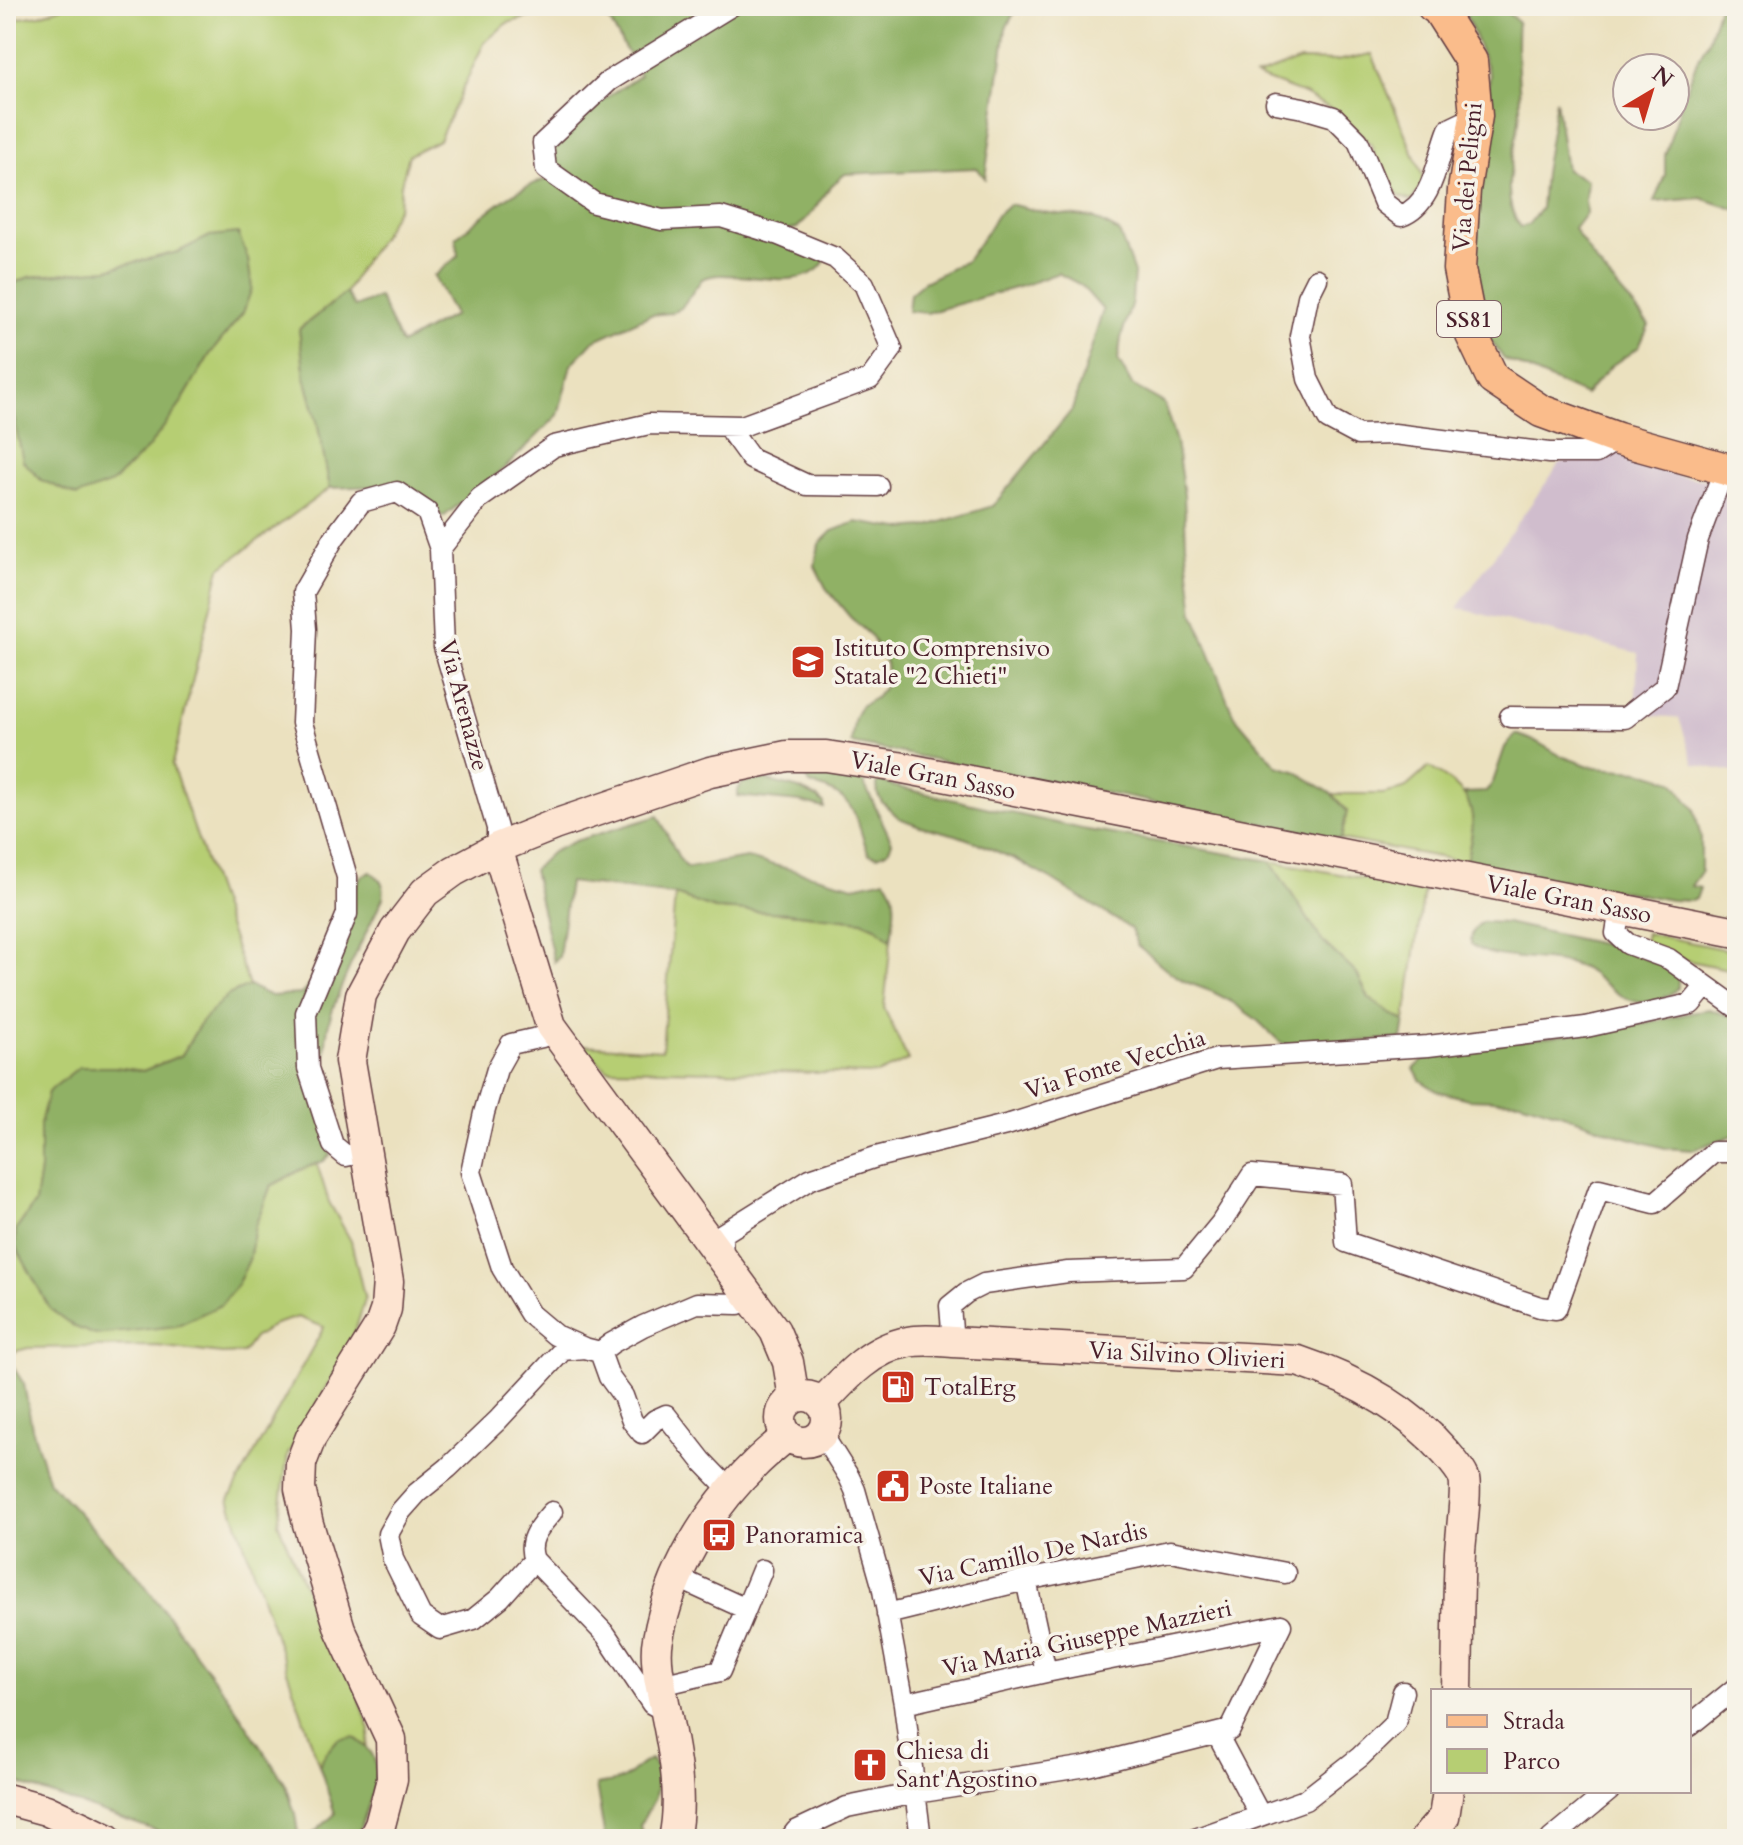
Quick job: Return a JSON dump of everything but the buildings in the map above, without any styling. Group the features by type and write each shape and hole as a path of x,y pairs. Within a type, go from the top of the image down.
{"main road":[{"name":"Via dei Peligni","path":"1433,6 1438,9 1471,61 1476,116 1464,190 1459,269 1472,335 1493,379 1541,411 1618,439 1730,471"},
{"name":"Viale Gran Sasso","path":"373,1839 380,1825 392,1779 391,1739 340,1629 308,1524 300,1489 301,1463 311,1437 380,1326 386,1309 388,1281 350,1061 361,995 395,931 425,892 454,871 497,848 554,825 710,772 776,757 826,756 898,767 1737,932"},
{"name":"Via Arenazze","path":"497,848 551,1026 775,1331 808,1401"},
{"name":"Via Silvino Olivieri","path":"808,1401 881,1352 911,1341 1298,1361 1319,1368 1374,1393 1409,1416 1434,1439 1464,1480 1457,1689"},
{"path":"808,1401 825,1409 827,1422 822,1434 801,1443 787,1436 783,1430 783,1408 808,1401"},
{"path":"674,1839 679,1803 657,1641 676,1577 686,1555 730,1490 757,1461 787,1436"},
{"path":"1425,1839 1444,1817 1448,1793"},
{"path":"6,1799 46,1810 107,1839"}],"street":[{"path":"440,549 480,498 554,446 649,424 742,426 870,379 892,349 864,284 835,258 779,235 721,217 662,220 594,203 546,169 543,143 609,81 731,6"},
{"path":"1276,103 1334,117 1358,141 1384,203 1401,216 1412,212 1429,190 1449,129 1476,116"},
{"path":"1317,279 1308,297 1300,336 1308,379 1328,419 1358,435 1394,434 1549,453 1596,453 1618,439"},
{"path":"727,426 751,459 807,485 878,486"},
{"path":"1510,717 1625,718 1665,687 1698,539 1730,471"},
{"path":"365,1152 346,1156 333,1145 308,1068 306,1013 347,914 347,877 302,723 306,629 303,592 334,538 361,502 397,492 427,512 440,549"},
{"name":"Via Arenazze","path":"440,549 444,647 497,828 497,848"},
{"path":"1620,909 1616,933 1628,944 1669,959 1737,1008"},
{"name":"Via Fonte Vecchia","path":"723,1260 722,1234 810,1179 876,1157 1010,1124 1217,1059 1428,1046 1586,1027 1691,1004 1706,986"},
{"path":"555,1032 511,1044 497,1069 484,1113 471,1172 502,1268 530,1314 555,1335 592,1350 623,1396 632,1421 642,1433 655,1420 666,1415 702,1461 730,1490"},
{"path":"953,1342 950,1306 984,1284 1068,1272 1184,1268 1221,1223 1252,1175 1342,1184 1346,1242 1540,1307 1556,1309 1599,1189 1655,1203 1714,1152 1737,1152"},
{"path":"534,1560 500,1598 474,1619 440,1629 421,1616 393,1559 388,1534 401,1511 417,1493 498,1420 563,1350 592,1350 612,1343 697,1303 738,1304 750,1297"},
{"path":"822,1434 849,1477 882,1585 904,1704 921,1839"},
{"path":"552,1512 534,1535 531,1553 534,1560 606,1635 652,1704 720,1671 762,1570"},
{"name":"Via Camillo De Nardis","path":"887,1614 1026,1580 1170,1551 1285,1573"},
{"path":"676,1577 746,1609"},
{"path":"1026,1580 1046,1672"},
{"name":"Via Maria Giuseppe Mazzieri","path":"904,1704 1281,1625 1224,1732"},
{"path":"1691,1724 1737,1687"},
{"path":"1195,1839 1305,1800 1360,1757 1395,1723 1403,1692"},
{"path":"790,1839 796,1831 847,1807 1087,1766 1224,1732 1260,1815"},
{"path":"1551,1839 1607,1793"}],"shaded area":[{"path":"1605,444 1679,476 1737,484 1737,773 1694,764 1679,718 1635,714 1638,653 1457,608 1560,463"}],"green space":[{"path":"65,6 588,6 507,23 484,43 439,140 409,155 399,206 346,293 299,329 305,377 330,488 220,568 172,765 249,986 228,995 201,1022 182,1055 143,1071 114,1067 40,1170 35,1203 16,1230 249,1260 255,1226 271,1186 317,1164 329,1202 351,1241 365,1300 350,1347 288,1454 278,1523 331,1647 357,1690 370,1730 367,1747 354,1737 326,1753 319,1765 229,1499 324,1327 298,1317 275,1324 254,1338 243,1353 222,1354 157,1346 28,1348 6,1354 6,381 9,390 178,408 210,354 210,236 178,252 107,269 29,277 6,287 6,40 14,19 40,15"},
{"path":"601,6 1018,6 1006,28 985,178 977,168 845,174 832,185 797,228 781,232 671,215 596,197 563,174 555,162 554,146 584,113 640,75"},
{"path":"1458,6 1500,6 1518,22 1520,104 1509,183 1513,214 1521,227 1528,225 1541,208 1556,100 1566,170 1587,180 1586,213 1574,229 1596,262 1649,325 1639,347 1611,366 1585,395 1504,359 1478,322 1474,288 1481,148 1490,75 1465,12"},
{"path":"1719,6 1737,6 1737,210 1701,198 1654,202 1665,175 1665,155 1672,132 1691,132 1691,78 1708,42"},
{"path":"1372,54 1423,177 1421,187 1411,201 1399,196 1381,171 1371,144 1337,112 1304,94 1256,76 1300,60 1336,61"},
{"path":"552,178 590,203 708,219 826,258 819,269 794,278 720,275 704,278 681,308 671,313 650,315 593,341 571,365 558,415 506,467 443,517 407,485 330,488 305,377 299,329 346,293 355,307 379,297 401,344 454,315 434,276 458,256 456,237 513,194"},
{"path":"1009,204 1042,212 1093,218 1119,232 1134,273 1132,301 1118,360 1132,385 1164,403 1176,442 1184,495 1194,614 1233,714 1277,766 1295,771 1332,794 1347,811 1341,839 851,743 855,717 861,706 875,698 888,682 886,663 871,636 826,588 815,566 819,544 832,531 856,522 900,529 925,527 993,506 1072,410 1103,310 1081,285 1058,273 927,313 908,311 910,294 924,282 966,261 997,215"},
{"path":"238,233 248,259 252,288 243,313 210,354 178,408 147,449 112,483 77,496 41,480 23,461 6,381 7,286 29,277 107,269 178,252 210,236"},
{"path":"1516,734 1561,756 1595,768 1640,771 1673,781 1694,809 1701,838 1701,872 1691,886 1700,888 1696,899 1671,900 1466,862 1472,819 1464,793 1486,792 1493,782 1505,747"},
{"path":"1429,767 1457,787 1470,806 1472,829 1466,862 1341,839 1347,811 1332,794 1383,794 1404,789"},
{"path":"805,775 861,777 892,842 888,851 878,856 869,854 853,810 831,791 810,784"},
{"path":"762,779 799,789 818,798 824,808 800,802 738,796 742,783"},
{"path":"879,780 893,786 1082,829 1270,861 1323,942 1357,974 1369,998 1405,1021 1402,1039 1288,1045 1280,1042 1232,1002 1170,972 1137,945 1131,929 1049,878 978,843 899,818 878,795"},
{"path":"658,816 687,868 747,858 854,886 885,879 894,900 891,940 878,928 862,921 715,909 675,895 569,882 559,957 554,962 533,870 552,852 575,841"},
{"path":"1270,861 1424,890 1405,1021 1369,998 1357,974 1323,942"},
{"path":"371,872 382,883 383,898 341,988 327,1033 330,1155 324,1161 271,1186 255,1226 249,1260 238,1283 221,1305 176,1326 95,1335 75,1327 50,1309 15,1245 16,1230 35,1203 40,1170 40,1124 48,1092 79,1067 143,1071 182,1055 201,1022 228,995 249,986 271,996 301,994 324,972 356,885 361,876"},
{"path":"675,895 715,909 862,921 878,928 891,940 884,1008 908,1060 877,1074 607,1069 581,1045 662,1050"},
{"path":"1482,922 1506,923 1610,946 1671,968 1678,979 1678,988 1660,1000 1638,1002 1621,996 1591,973 1574,965 1479,950 1471,944 1474,931"},
{"path":"1646,933 1737,952 1737,971 1666,956 1644,944"},
{"path":"1709,1009 1737,1019 1737,1134 1692,1150 1665,1148 1622,1136 1520,1101 1468,1099 1437,1091 1420,1080 1414,1069 1427,1057 1440,1052 1644,1023"},
{"path":"6,1356 24,1384 32,1428 49,1482 138,1576 230,1700 286,1785 299,1839 174,1839 170,1835 6,1779"},
{"path":"354,1737 372,1754 376,1770 370,1801 356,1839 307,1839 335,1814 319,1765 338,1739"},
{"path":"651,1759 659,1771 655,1798 640,1825 643,1839 605,1839 596,1785 622,1779"}],"place":[{"name":"Istituto Comprensivo Statale \"2 Chieti\"","path":"808,662"},
{"name":"TotalErg","path":"898,1387"},
{"name":"Poste Italiane","path":"893,1486"},
{"name":"Panoramica","path":"719,1535"},
{"name":"Chiesa di Sant'Agostino","path":"870,1765"}]}
